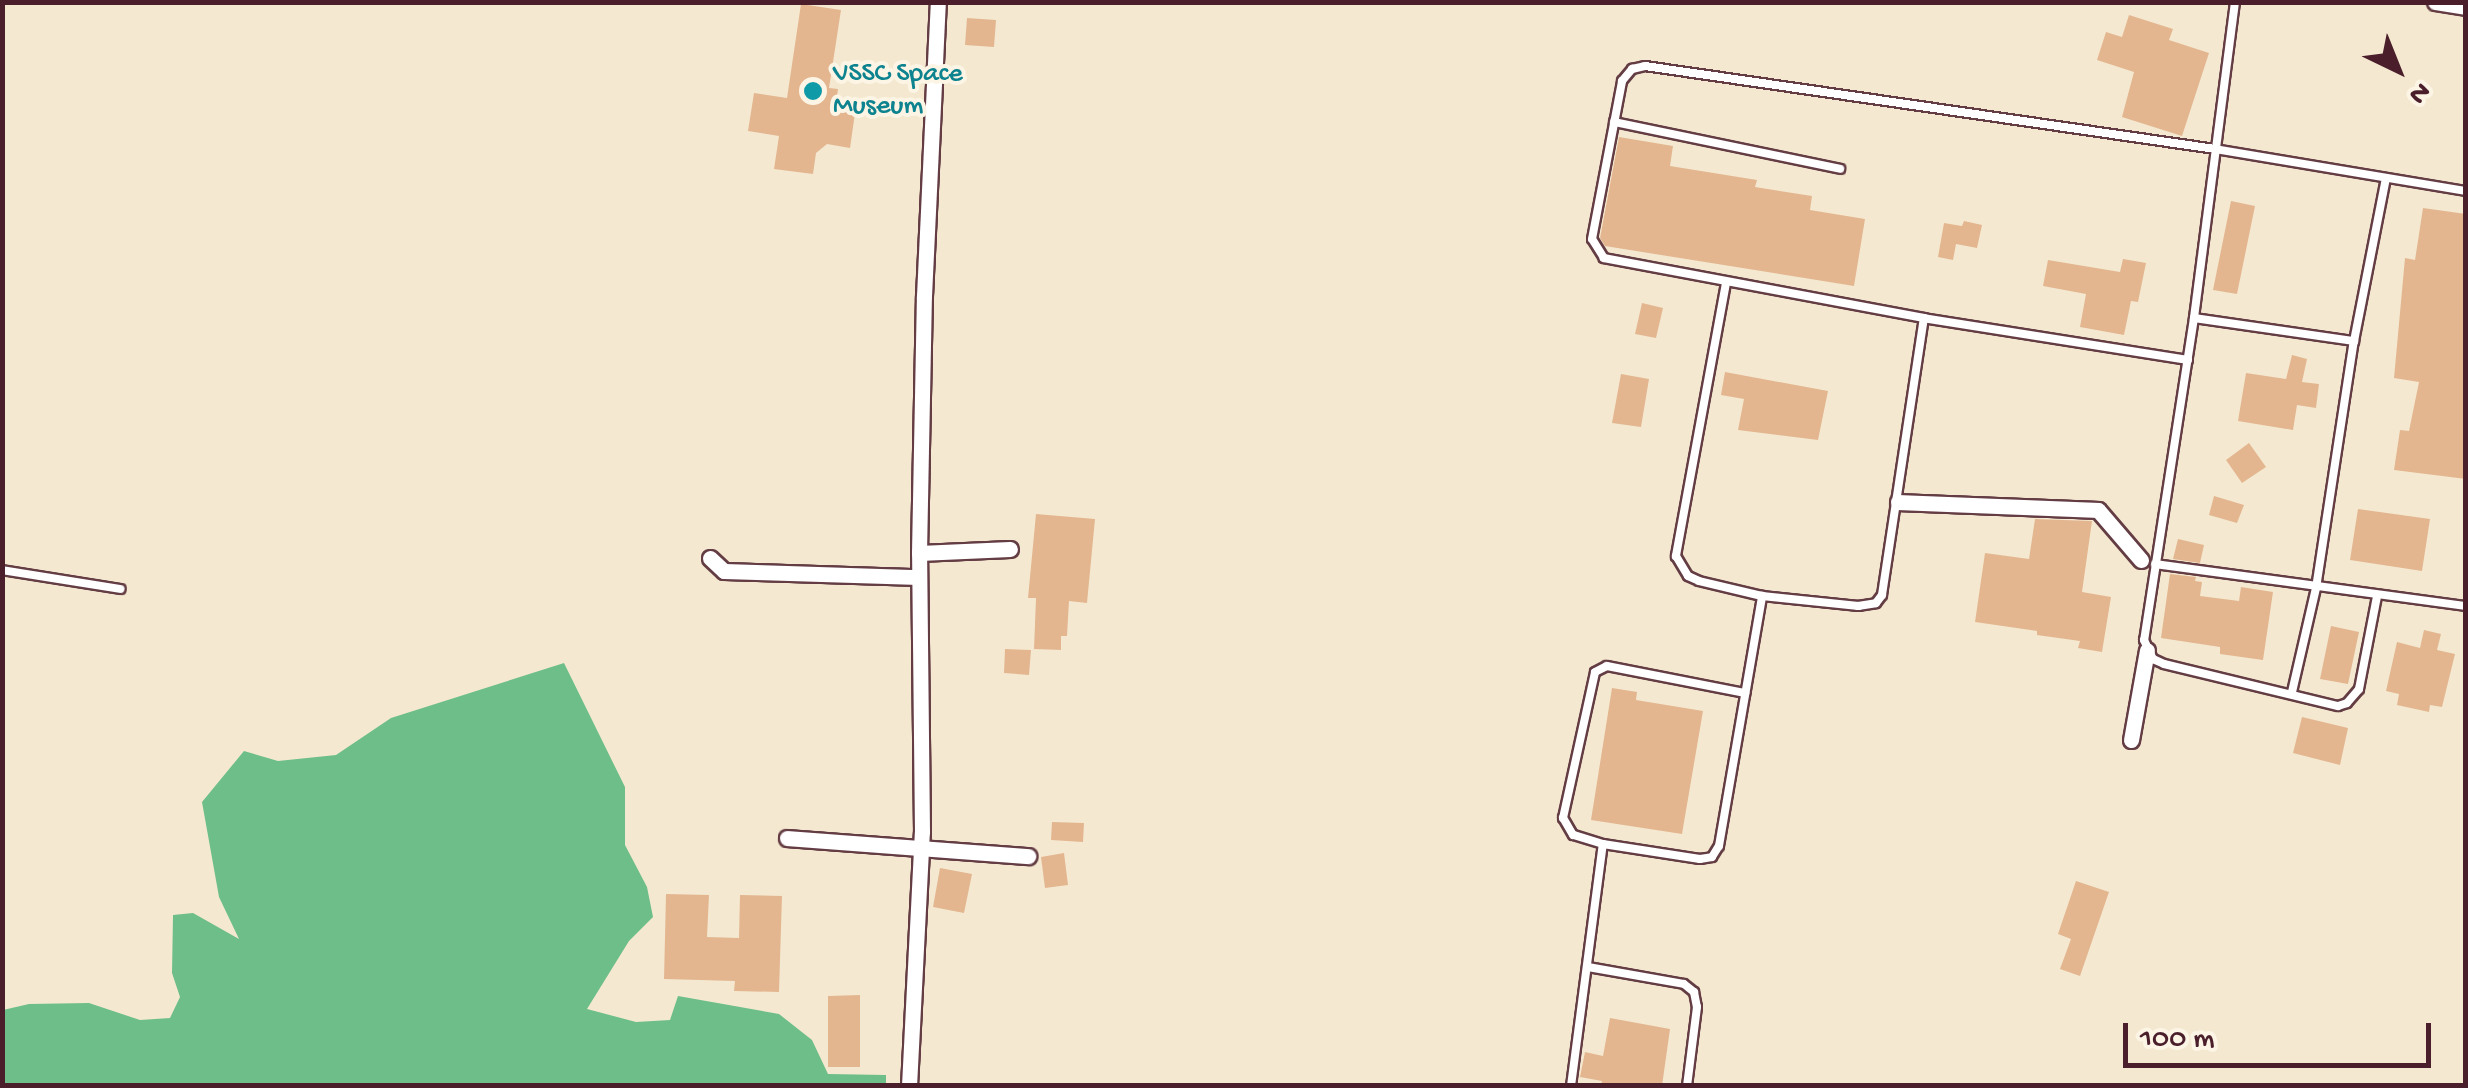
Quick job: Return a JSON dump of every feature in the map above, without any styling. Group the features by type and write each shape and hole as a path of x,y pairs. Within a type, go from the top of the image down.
{"street":[{"path":"909,1086 921,850 919,553 924,296 938,2"},
{"path":"2436,2 2466,7"},
{"path":"1898,502 2098,510 2148,562"},
{"path":"919,553 1010,549"},
{"path":"710,558 724,570 919,576"},
{"path":"2131,740 2147,650"},
{"path":"786,838 1028,856"}],"lane":[{"path":"2235,2 2188,360 2148,562 2144,640 2147,650 2164,664 2338,706 2354,698 2377,596"},
{"path":"2188,360 1924,318 1604,258 1592,239 1622,81 1632,69 1645,66 2215,149 2466,191"},
{"path":"1614,122 1840,168"},
{"path":"2292,692 2316,588 2354,341 2386,178"},
{"path":"1726,283 1676,556 1688,576 1762,596 1858,606 1876,602 1886,588 1924,318"},
{"path":"2194,318 2354,341"},
{"path":"2148,562 2466,606"},
{"path":"2,570 120,588"},
{"path":"1745,693 1607,666 1595,672 1562,818 1573,835 1603,844 1700,859 1716,852 1745,693 1762,596"},
{"path":"1571,1086 1603,844"},
{"path":"1588,967 1684,984 1694,992 1698,1007 1687,1086"}],"green space":[{"path":"564,663 625,787 625,845 647,887 653,917 629,941 587,1009 636,1022 670,1020 678,996 779,1014 812,1040 828,1074 886,1075 886,1085 3,1085 3,1010 29,1004 89,1003 140,1020 170,1018 180,997 172,973 173,915 193,913 239,939 219,897 202,802 244,751 278,761 336,755 391,718"}],"building":[{"name":"VSSC Space Museum","path":"801,4 841,10 829,88 838,89 836,103 856,106 850,148 827,144 816,153 813,174 774,169 779,136 748,131 754,93 787,98"},
{"path":"2129,15 2173,29 2169,40 2209,53 2182,136 2122,117 2134,72 2097,60 2106,32 2122,37"},
{"path":"967,18 996,20 994,47 965,45"},
{"path":"1619,137 1673,146 1670,166 1757,180 1755,187 1812,196 1810,210 1865,219 1854,286 1605,246 1600,238"},
{"path":"2231,201 2255,206 2237,294 2213,290"},
{"path":"2423,208 2466,214 2466,479 2394,470 2400,430 2409,431 2419,382 2394,378 2405,258 2415,260"},
{"path":"1964,221 1982,225 1977,248 1956,244 1953,260 1938,257 1944,223 1962,226"},
{"path":"2123,259 2146,263 2138,302 2131,301 2124,335 2080,327 2086,294 2043,286 2048,260 2120,272"},
{"path":"1642,303 1663,308 1656,338 1635,334"},
{"path":"2292,355 2307,359 2302,382 2319,384 2316,408 2297,405 2293,430 2238,421 2246,373 2286,379"},
{"path":"1725,372 1828,391 1818,440 1738,430 1744,399 1721,395"},
{"path":"1621,374 1649,379 1641,427 1612,423"},
{"path":"2249,443 2266,467 2242,483 2226,460"},
{"path":"2214,496 2244,505 2237,523 2209,515"},
{"path":"2358,509 2430,519 2422,571 2350,560"},
{"path":"1036,514 1095,519 1087,603 1069,601 1067,636 1061,636 1061,650 1034,649 1036,598 1028,598"},
{"path":"2035,519 2092,521 2082,592 2111,597 2102,652 2078,648 2080,641 1975,622 1985,553 2029,559"},
{"path":"2178,539 2204,545 2200,563 2173,559"},
{"path":"2170,574 2196,577 2195,581 2202,582 2200,596 2239,601 2241,587 2273,592 2263,660 2220,654 2220,647 2161,638"},
{"path":"2331,626 2359,632 2348,684 2320,679"},
{"path":"2424,630 2441,634 2437,650 2455,654 2442,707 2430,705 2429,712 2397,705 2399,694 2386,691 2397,642 2420,648"},
{"path":"1005,649 1031,650 1029,675 1004,673"},
{"path":"1612,688 1637,692 1636,700 1703,711 1682,834 1591,820"},
{"path":"2302,717 2348,728 2340,765 2293,753"},
{"path":"1052,822 1084,823 1083,842 1051,840"},
{"path":"1064,853 1068,885 1045,888 1041,857"},
{"path":"940,868 972,874 964,913 933,907"},
{"path":"2076,881 2109,892 2080,976 2060,969 2071,939 2058,934"},
{"path":"666,894 709,895 707,937 739,938 740,895 782,896 779,992 734,991 735,981 664,979"},
{"path":"860,995 860,1067 828,1067 828,996"},
{"path":"1610,1018 1670,1029 1662,1086 1601,1086 1602,1081 1580,1077 1585,1052 1603,1056"}],"place":[{"name":"VSSC Space Museum","path":"813,91"}]}
